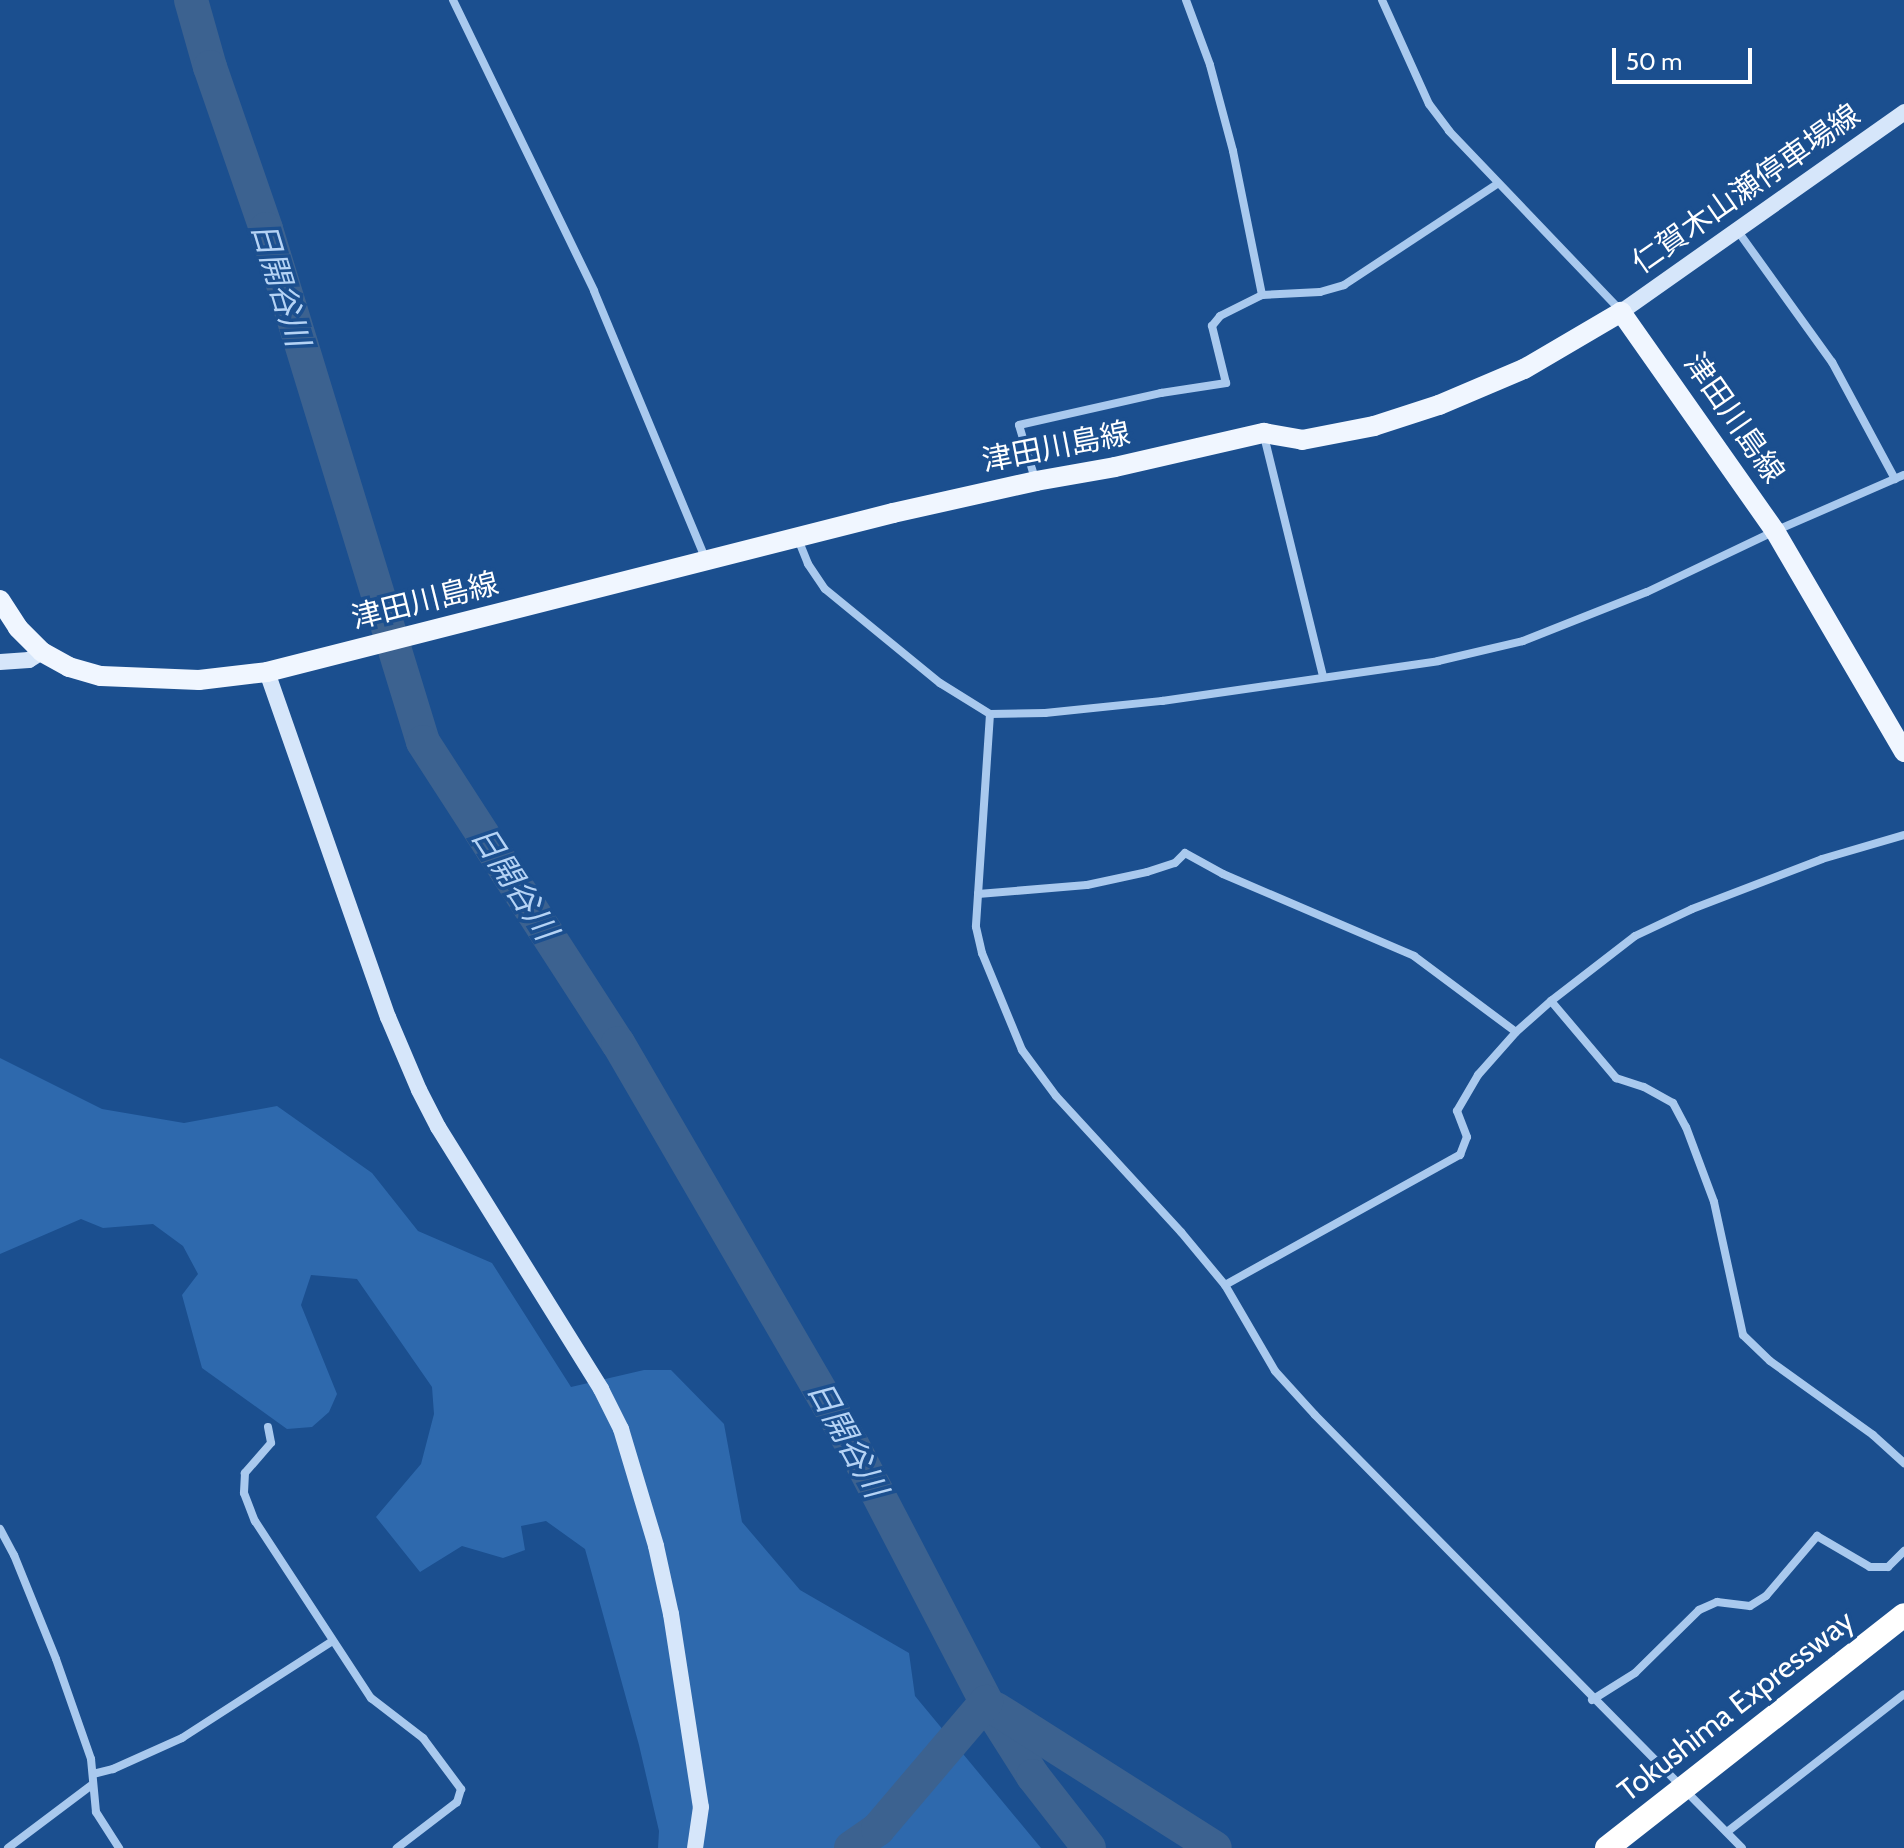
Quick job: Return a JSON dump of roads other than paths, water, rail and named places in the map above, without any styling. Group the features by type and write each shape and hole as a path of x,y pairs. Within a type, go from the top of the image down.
{"highway":[{"name":"Tokushima Expressway","path":"1607,1848 1904,1615"}],"main road":[{"name":"津田川島線","path":"0,600 18,628 42,652 69,667 101,676 199,680 267,672 1036,481 1115,467 1264,433 1302,440 1374,426 1439,405 1524,369 1621,312 1775,531 1904,752"}],"street":[{"path":"453,0 594,291 707,561"},
{"path":"1186,0 1210,65 1233,151 1262,295"},
{"path":"1382,0 1429,104 1497,184 1621,312"},
{"name":"仁賀木山瀬停車場線","path":"1621,312 1904,112"},
{"path":"1036,481 1019,425 1161,393 1226,383 1212,326 1220,316 1262,295 1320,292 1344,285 1497,184"},
{"path":"798,538 808,564 825,589 940,683 990,714 1045,713 1162,701 1438,661 1523,641 1647,592 1775,531 1900,477 1832,362 1737,229"},
{"path":"1264,433 1323,676"},
{"path":"0,662 29,660 42,652"},
{"path":"267,672 388,1017 419,1090 438,1127 601,1389 621,1429 656,1546 671,1614 701,1807 695,1848"},
{"path":"990,714 976,927 982,953 1022,1050 1056,1096 1181,1232 1225,1285 1275,1371 1592,1700 1742,1848"},
{"path":"1225,1285 1460,1155 1467,1137 1457,1111 1478,1075 1516,1032 1551,1001 1635,936 1692,909 1822,859 1904,835"},
{"path":"978,894 1087,885 1175,863 1185,853 1223,874 1414,956 1516,1032"},
{"path":"1551,1001 1616,1078 1644,1087 1673,1103 1686,1127 1714,1202 1743,1335 1770,1361 1873,1435 1904,1463"},
{"path":"268,1427 271,1443 245,1473 244,1493 255,1521 331,1642 371,1698 423,1738 461,1789 457,1802 397,1848"},
{"path":"0,1529 14,1555 56,1659 91,1759 96,1812 119,1848"},
{"path":"1592,1700 1635,1673 1699,1610 1717,1602 1750,1606 1766,1596 1817,1536 1870,1567 1888,1567 1904,1551"},
{"path":"93,1774 113,1769 182,1738 331,1642"},
{"path":"1727,1832 1904,1694"},
{"path":"8,1848 93,1784"}],"waterway":[{"name":"日開谷川","path":"191,0 210,67 266,229 423,742 618,1043 853,1446 986,1702 1033,1776 1089,1848"},
{"path":"851,1848 878,1829 986,1702"},
{"name":"日開谷川","path":"996,1709 1215,1848"}]}
